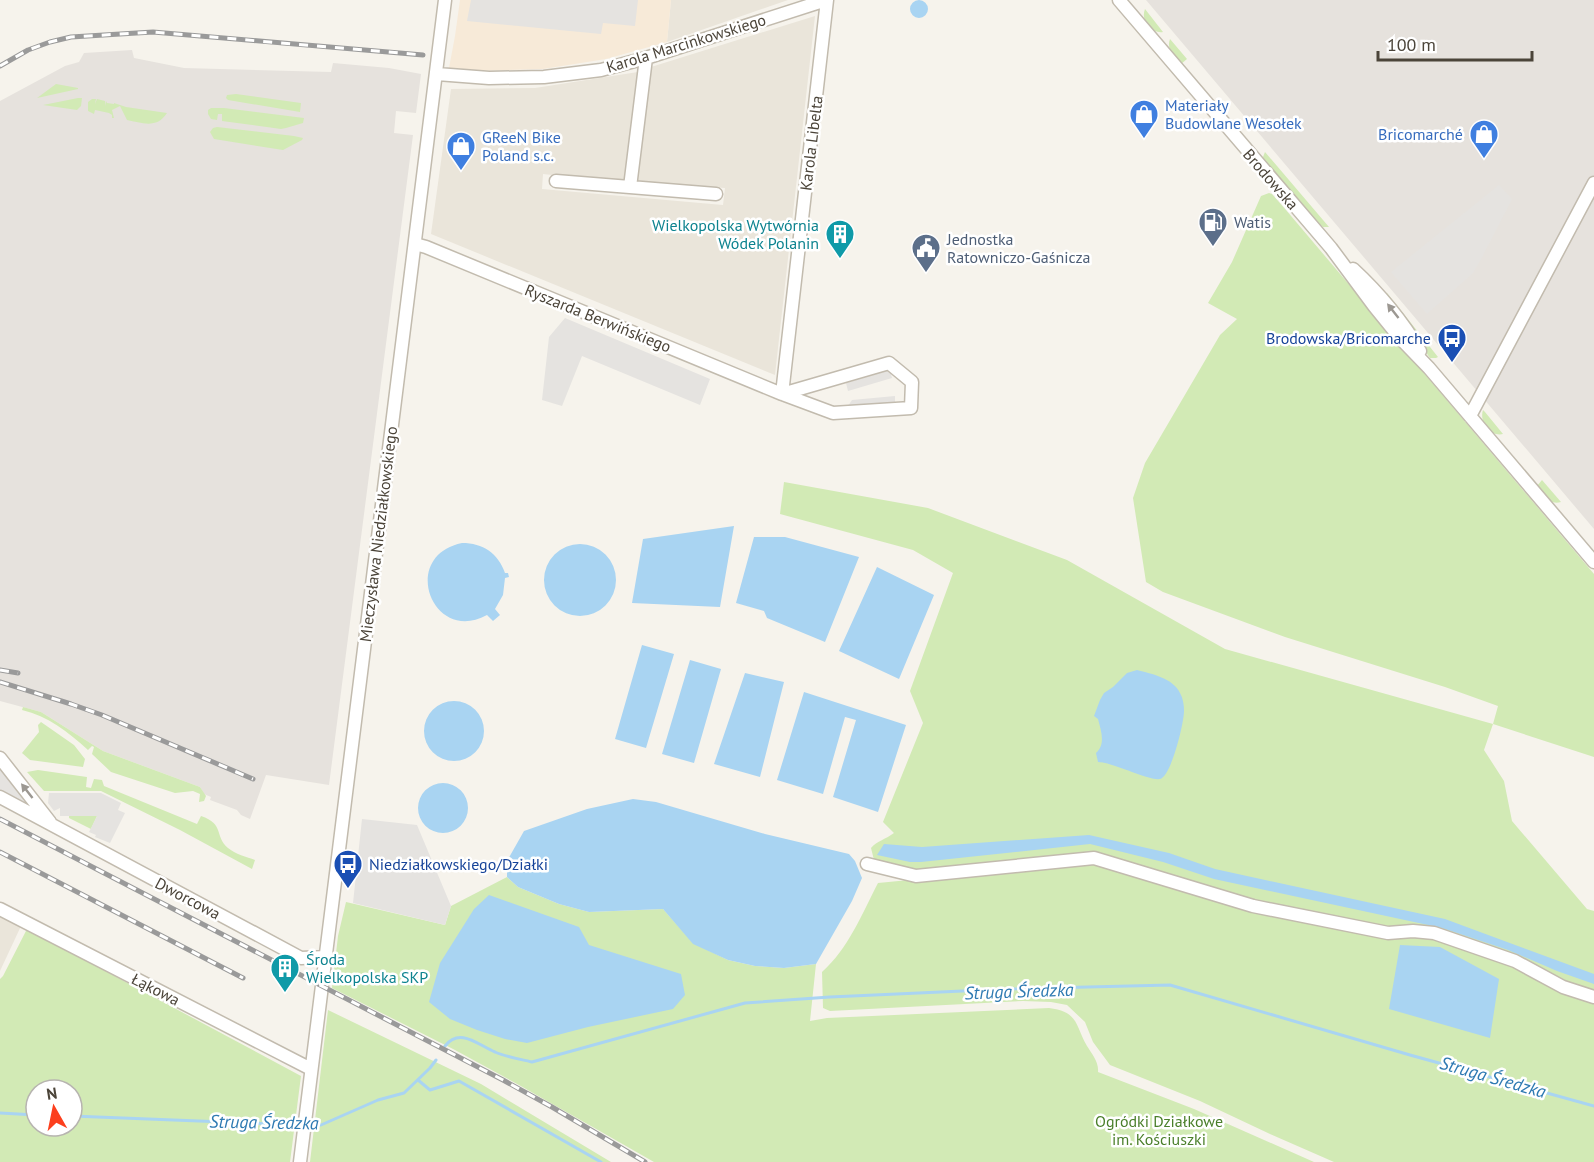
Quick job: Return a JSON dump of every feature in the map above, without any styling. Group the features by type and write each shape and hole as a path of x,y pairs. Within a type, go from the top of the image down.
{"street":[{"name":"Mieczysława Niedziałkowskiego","path":"300,1162 445,0"},
{"name":"Karola Marcinkowskiego","path":"436,74 489,78 543,77 602,70 827,0"},
{"name":"Karola Libelta","path":"782,394 827,0"},
{"name":"Brodowska","path":"1119,0 1331,248 1400,338 1429,368 1594,562"},
{"path":"630,187 645,58"},
{"path":"556,181 716,194"},
{"path":"1470,416 1594,183"},
{"name":"Ryszarda Berwińskiego","path":"415,244 437,251 782,394 833,413 911,408 912,382 889,363 782,394"},
{"name":"Dworcowa","path":"0,758 52,825"},
{"name":"Dworcowa","path":"0,797 301,958 326,957"},
{"path":"867,864 916,876 1094,858 1253,906 1388,933 1413,931 1434,933 1515,961 1563,987 1594,997"},
{"name":"Łąkowa","path":"0,909 311,1069"}],"shaded area":[{"path":"460,0 671,0 667,42 606,59 543,69 480,71 449,68"},
{"path":"471,0 638,0 635,26 603,23 601,34 467,21"},
{"path":"671,0 788,0 667,42"},
{"path":"1146,0 1594,0 1594,529"},
{"path":"815,16 775,375 431,234 451,89 535,88 638,72 625,183 543,174 542,189 723,205 725,188 636,183 651,67"},
{"path":"132,50 134,58 184,68 331,72 333,63 389,68 421,74 416,113 396,111 394,133 413,135 329,785 266,775 250,819 241,815 237,810 210,800 211,797 204,794 200,787 103,751 41,712 0,701 0,101 65,66 79,62 84,53"},
{"path":"1499,185 1512,199 1480,261 1473,273 1427,314 1391,272"},
{"path":"565,318 710,379 700,405 582,356 562,406 542,400 549,337"},
{"path":"890,370 892,378 848,391 846,383"},
{"path":"895,396 895,405 846,409 852,400"},
{"path":"0,764 30,803 28,805 0,791"},
{"path":"49,793 101,793 121,803 118,810 125,813 110,843 89,832 97,816 60,816 60,808 54,811 48,803"},
{"path":"362,819 417,825 451,906 445,925 353,903"},
{"path":"0,915 21,926 0,971"}],"green space":[{"path":"1145,9 1163,32 1155,31 1148,26 1144,18"},
{"path":"1170,39 1187,59 1181,64 1170,49"},
{"path":"56,84 78,89 37,98"},
{"path":"236,94 301,103 300,112 226,98 227,95"},
{"path":"82,98 81,106 77,110 43,105"},
{"path":"96,99 95,104 97,99 105,101 105,106 106,101 126,107 167,113 159,121 144,123 127,120 120,106 112,110 114,118 112,118 109,113 95,110 94,114 88,111 88,102"},
{"path":"211,108 304,118 303,123 281,129 222,121 222,114 218,114 217,120 211,119 208,110"},
{"path":"217,127 303,138 283,150 214,139 210,132"},
{"path":"1265,152 1329,227 1323,227 1317,222 1264,162"},
{"path":"1269,193 1286,210 1594,574 1594,757 1493,724 1498,706 1285,637 1163,592 1146,582 1133,498 1145,463 1220,335 1237,319 1208,303 1232,262 1261,196"},
{"path":"1387,293 1438,357 1430,358 1387,297"},
{"path":"1483,410 1503,434 1494,433 1487,428 1482,415"},
{"path":"1542,480 1561,502 1550,501 1544,496 1537,486"},
{"path":"784,482 928,508 1067,560 1225,649 1493,724 1484,750 1504,781 1512,821 1587,909 1594,911 1594,994 1457,937 1389,930 1241,900 1094,854 917,872 874,860 871,848 894,833 883,822 923,723 910,691 953,573 913,550 780,514"},
{"path":"23,707 41,712 103,751 200,787 206,796 204,801 199,802 200,794 193,791 175,793 111,772 92,754 94,747 88,750 57,726 40,716 22,710"},
{"path":"41,722 74,745 85,759 83,767 30,760 22,753 39,732 38,725"},
{"path":"38,770 87,777 86,787 91,788 94,779 102,780 104,786 197,824 201,816 208,819 216,826 221,839 228,848 255,860 252,869 101,791 44,791 27,772"},
{"path":"69,816 97,816 91,829"},
{"path":"1094,862 1255,912 1433,936 1494,957 1594,1001 1594,1162 1334,1162 1200,1101 1110,1065 1093,1042 1085,1022 1067,1005 1023,1001 830,1011 823,1008 822,972 847,942 878,883"},
{"name":"Ogródki Działkowe im. Kościuszki","path":"507,877 518,887 559,904 589,912 663,909 693,943 728,960 755,966 784,968 816,964 810,1021 827,1018 1049,1008 1059,1010 1071,1016 1075,1021 1096,1061 1098,1072 1194,1109 1314,1162 654,1162 455,1050 332,988 338,936 346,902 445,925 451,906"},
{"path":"27,929 301,1076 290,1162 0,1162 0,979"},
{"path":"328,1010 481,1084 611,1162 310,1162"}],"water":[{"path":"919,0 925,3 928,9 925,15 919,18 913,15 910,9 913,3"},
{"path":"734,526 720,607 632,603 643,539"},
{"path":"754,537 785,537 859,557 825,642 767,618 764,611 736,603"},
{"path":"462,543 470,543 489,550 505,573 508,573 509,577 505,578 503,595 495,609 500,615 493,621 487,615 468,621 451,618 438,609 430,595 428,579 432,564 443,551"},
{"path":"580,544 600,550 610,560 616,580 610,600 600,610 580,616 560,610 550,600 544,580 550,560 560,550"},
{"path":"877,567 934,595 899,679 839,651"},
{"path":"642,645 674,654 646,748 615,739"},
{"path":"690,660 721,669 694,763 662,754"},
{"path":"1137,670 1162,677 1177,688 1183,702 1184,711 1176,749 1168,769 1160,779 1098,762 1096,753 1102,741 1098,719 1094,716 1100,700 1104,693 1127,673"},
{"path":"745,673 784,682 760,777 714,764"},
{"path":"804,692 906,725 878,812 833,797 856,720 845,717 823,794 777,780"},
{"path":"454,701 466,703 479,714 484,731 482,743 471,756 454,761 442,759 429,748 424,731 426,719 437,706"},
{"path":"443,783 452,785 463,794 468,808 466,817 457,828 443,833 434,831 423,822 418,808 420,799 429,788"},
{"path":"633,799 656,802 765,834 849,854 855,861 862,878 852,901 816,964 784,968 755,966 728,960 693,944 663,909 589,912 559,904 518,887 507,877 507,861 524,831 587,809"},
{"path":"1089,835 1169,853 1215,869 1445,919 1594,974 1594,984 1508,950 1442,928 1214,879 1163,862 1090,844 921,862 877,855 884,844 922,847"},
{"path":"489,895 579,927 589,945 681,974 685,995 673,1009 527,1043 505,1039 450,1019 429,1002 440,963 474,909"},
{"path":"1400,945 1440,947 1499,979 1490,1038 1389,1009"}],"waterway":[{"name":"Struga Średzka","path":"445,1046 457,1038 469,1039 499,1054 532,1062 745,1003 1007,989 1170,985 1594,1106"},
{"name":"Struga Średzka","path":"308,1125 321,1125 378,1100 404,1093 436,1060"},
{"path":"418,1080 430,1090 459,1081 601,1162"},
{"name":"Struga Średzka","path":"0,1113 24,1114"},
{"name":"Struga Średzka","path":"84,1116 301,1125"}],"railway":[{"path":"0,66 28,50 71,37 153,32 423,55"},
{"path":"0,670 18,673"},
{"path":"0,682 102,715 253,779"},
{"path":"0,819 503,1080 645,1162"},
{"path":"0,852 243,978"}],"place":[{"name":"Materiały Budowlane Wesołek","path":"1144,140"},
{"name":"Bricomarché","path":"1484,160"},
{"name":"GReeN Bike Poland s.c.","path":"461,172"},
{"name":"Watis","path":"1213,248"},
{"name":"Wielkopolska Wytwórnia Wódek Polanin","path":"840,260"},
{"name":"Jednostka Ratowniczo-Gaśnicza","path":"926,274"},
{"name":"Brodowska/Bricomarche","path":"1452,364"},
{"name":"Niedziałkowskiego/Działki","path":"348,890"},
{"name":"Środa Wielkopolska SKP","path":"285,994"}]}
